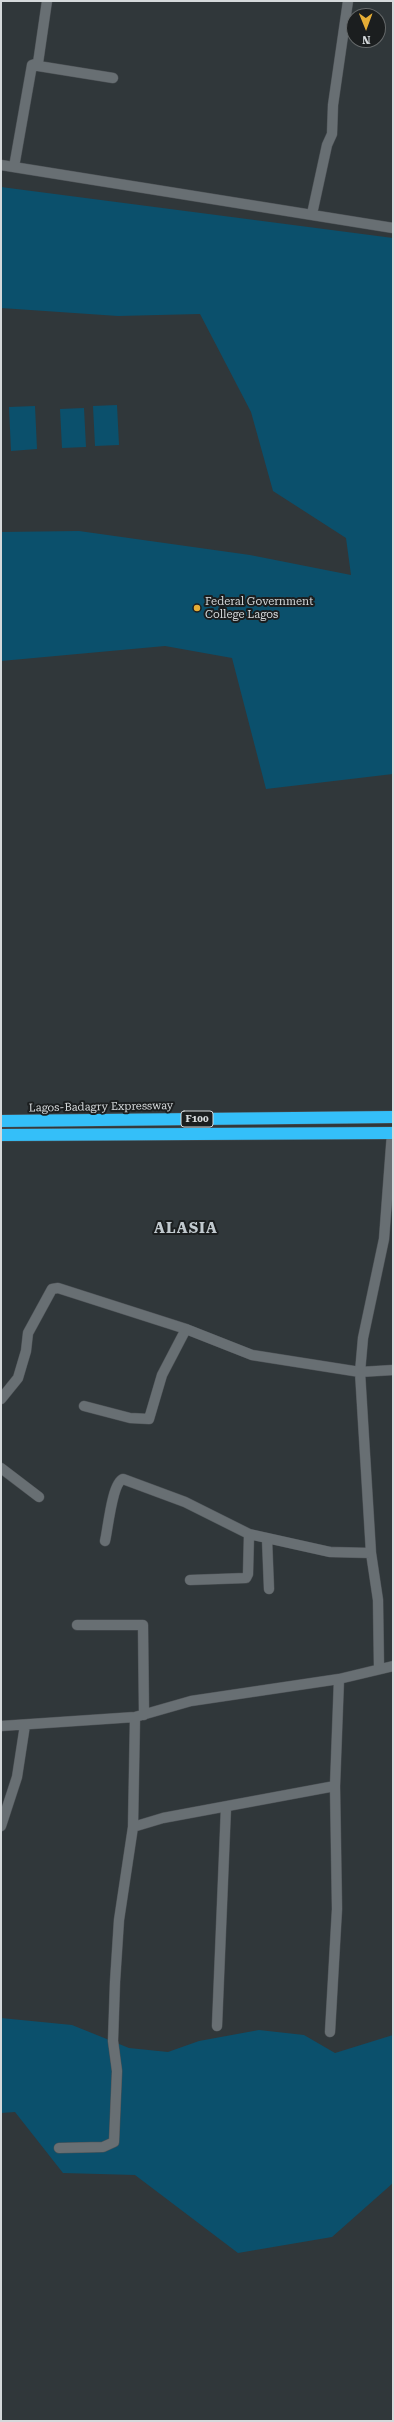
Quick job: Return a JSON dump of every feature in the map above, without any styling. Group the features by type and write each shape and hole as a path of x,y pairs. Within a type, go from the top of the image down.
{"highway":[{"name":"Lagos-Badagry Expressway","path":"1,1121 393,1117"},
{"name":"F100","path":"1,1135 392,1133"}],"street":[{"path":"32,65 38,63 47,1"},
{"path":"312,214 327,145 332,134 333,105 348,1"},
{"path":"32,65 113,78"},
{"path":"14,167 32,65"},
{"path":"1,165 393,228"},
{"path":"379,1669 378,1600 371,1552 360,1372 363,1338 384,1239 392,1133"},
{"path":"1,1399 18,1378 26,1351 28,1334 52,1289 54,1288 186,1329 252,1355 360,1372 393,1370"},
{"path":"84,1406 130,1418 149,1419 162,1376 186,1329"},
{"path":"1,1468 39,1497"},
{"path":"106,1541 113,1497 119,1482 123,1479 185,1502 249,1534 330,1552 371,1552"},
{"path":"190,1580 246,1578 248,1574 249,1534"},
{"path":"267,1539 269,1589"},
{"path":"59,2148 103,2147 114,2142 117,2071 112,2041 114,1982 119,1920 133,1827 139,1716 142,1625 77,1625"},
{"path":"1,1726 139,1716 191,1701 339,1679 393,1666"},
{"path":"330,2032 338,1909 334,1786 339,1679"},
{"path":"1,1826 17,1776 25,1725"},
{"path":"133,1827 163,1818 334,1786"},
{"path":"217,2026 226,1807"}],"shaded area":[{"path":"1,187 393,238 393,774 266,789 232,658 165,646 1,661 1,532 79,531 250,555 351,575 346,538 273,491 251,412 200,314 118,316 1,308"},
{"path":"117,405 119,445 95,446 93,406"},
{"path":"35,406 37,449 11,451 9,407"},
{"path":"84,408 86,447 62,448 60,409"},
{"path":"1,2018 72,2025 129,2048 168,2052 199,2041 259,2030 304,2035 335,2053 393,2035 393,2183 332,2237 238,2253 135,2175 63,2173 15,2112 1,2113"}],"place":[{"name":"Federal Government College Lagos","path":"197,608"}],"district":[{"name":"ALASIA","path":"186,1229"}]}
